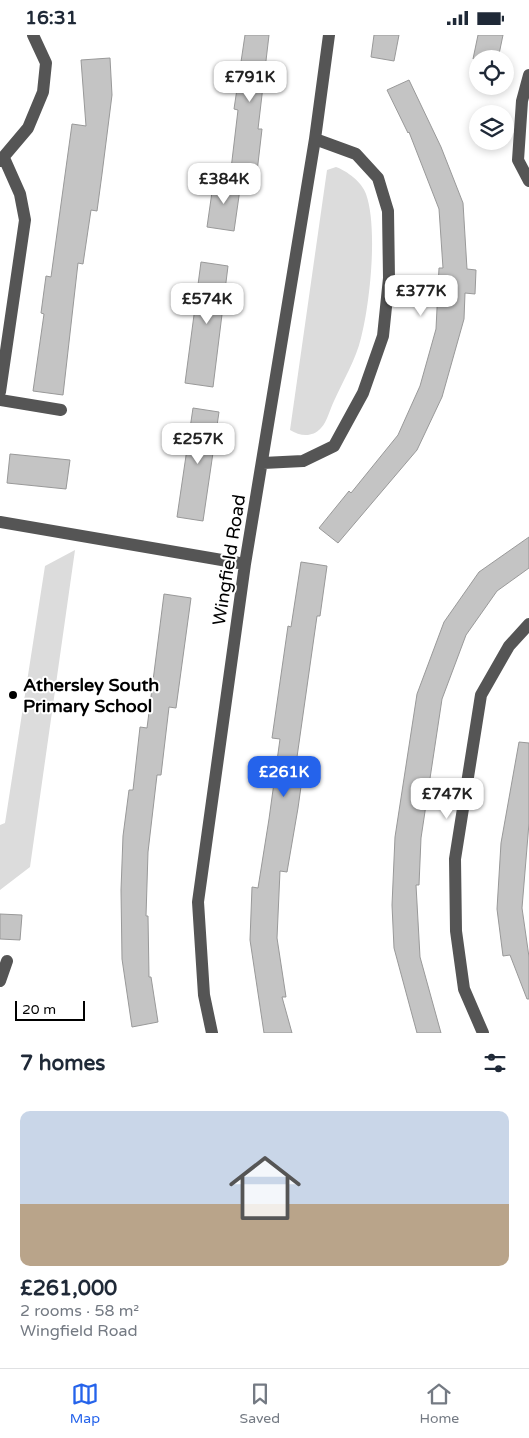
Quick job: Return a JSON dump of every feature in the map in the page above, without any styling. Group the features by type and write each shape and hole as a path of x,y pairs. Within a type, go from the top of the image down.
{"street":[{"path":"0,392 25,220 20,194 2,160 28,128 43,92 46,63 33,35"},
{"name":"Wingfield Road","path":"212,1033 204,995 198,902 245,564 315,139 330,35"},
{"path":"529,75 522,101 518,160 529,181"},
{"path":"262,463 303,461 334,446 363,393 383,336 389,278 388,211 378,178 356,154 315,139"},
{"path":"0,400 61,411"},
{"path":"0,522 245,564"},
{"path":"483,1033 464,989 456,931 455,859 481,695 509,646 529,624"},
{"path":"0,981 8,961"}],"shaded area":[{"path":"336,167 358,181 366,194 370,208 372,245 370,286 361,338 349,370 321,428 310,435 302,435 290,430 327,170"},
{"path":"75,550 30,867 0,890 0,825 5,823 45,566"}],"building":[{"path":"245,35 269,35 258,129 262,129 257,172 231,169 238,110 234,109"},
{"path":"374,35 399,35 394,61 371,57"},
{"path":"478,35 503,35 500,50 475,50"},
{"path":"110,58 112,95 97,211 91,210 83,264 78,263 63,395 33,391 44,314 41,313 46,276 51,277 72,124 86,126 81,60"},
{"path":"409,80 441,147 463,203 467,269 476,270 475,294 465,293 464,319 442,397 417,450 338,543 319,528 349,491 351,493 398,435 420,386 436,329 439,268 443,268 439,209 409,132 387,90"},
{"path":"214,178 241,182 234,231 207,227"},
{"path":"201,262 228,266 213,387 185,383"},
{"path":"193,408 219,412 203,521 177,517"},
{"path":"10,454 70,460 66,489 7,483"},
{"path":"529,537 529,568 497,591 466,635 442,699 421,838 419,885 416,885 420,957 441,1033 417,1033 394,948 392,905 395,837 417,694 444,622 479,572"},
{"path":"301,562 327,566 320,616 317,616 297,757 305,758 298,808 287,872 280,871 277,938 286,997 282,997 292,1033 264,1033 250,940 252,887 258,888 269,819 280,739 272,738 288,626 291,627"},
{"path":"164,594 191,598 176,708 169,707 161,775 157,775 148,852 146,916 148,916 149,977 151,977 158,1022 132,1027 122,959 121,890 123,836 129,790 133,790 140,727 147,728"},
{"path":"519,742 529,743 529,823 522,908 529,957 529,999 527,999 510,955 503,956 497,909 501,843"},
{"path":"0,914 22,915 20,940 0,939"}],"place":[{"name":"Athersley South Primary School","path":"13,695"}]}
